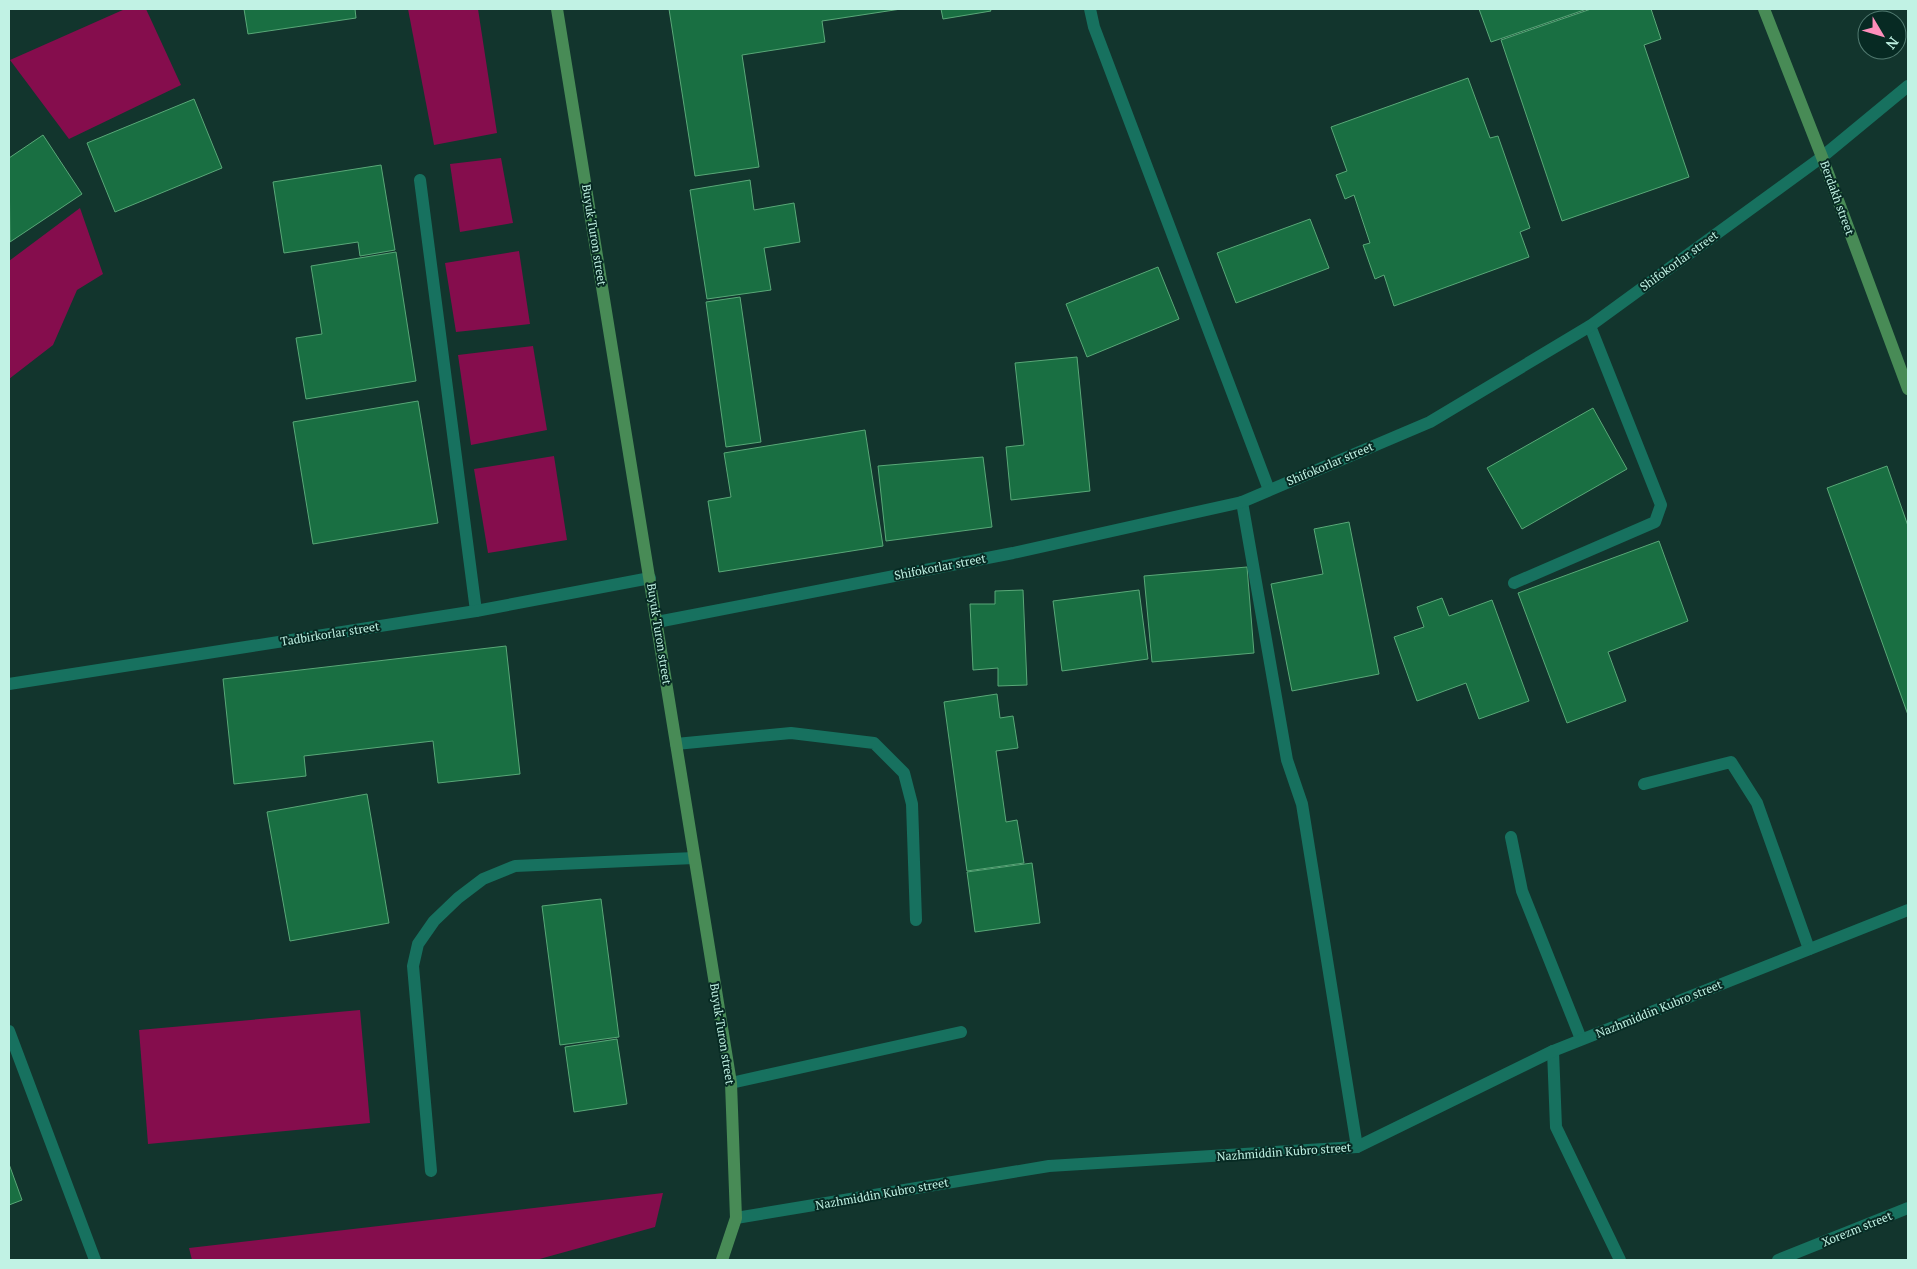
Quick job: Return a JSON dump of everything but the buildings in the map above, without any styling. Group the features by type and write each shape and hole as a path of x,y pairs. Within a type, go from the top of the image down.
{"street":[{"name":"Buyuk Turon street","path":"557,9 731,1083 736,1218 722,1260"},
{"path":"1090,9 1094,27 1269,490"},
{"name":"Berdakh street","path":"1764,9 1822,157 1908,389"},
{"name":"Shifokorlar street","path":"657,622 1013,553 1242,502 1430,422 1590,326 1822,157 1908,86"},
{"path":"420,180 476,611"},
{"path":"1514,583 1655,522 1661,505 1590,326"},
{"path":"1242,502 1287,760 1302,804 1357,1147"},
{"name":"Tadbirkorlar street","path":"9,684 476,611 650,578"},
{"path":"676,744 791,733 874,743 904,773 912,804 916,920"},
{"path":"1644,784 1731,762 1757,803 1809,949"},
{"path":"1512,837 1522,891 1581,1039"},
{"path":"431,1171 413,966 418,944 434,921 458,898 483,879 515,866 694,858"},
{"name":"Nazhmiddin Kubro street","path":"736,1218 1049,1166 1357,1147 1553,1050 1908,910"},
{"path":"9,1031 95,1260"},
{"path":"731,1083 961,1032"},
{"path":"1553,1050 1556,1127 1620,1260"},
{"name":"Xorezm street","path":"1778,1260 1908,1208"}],"shaded area":[{"path":"125,9 146,9 181,85 69,139 10,60"},
{"path":"408,9 478,9 497,133 434,145"},
{"path":"501,158 513,223 460,232 450,164"},
{"path":"80,208 103,274 77,290 53,345 9,379 9,261"},
{"path":"519,251 530,324 456,332 445,263"},
{"path":"533,346 547,430 471,445 458,355"},
{"path":"554,456 567,540 488,553 474,469"},
{"path":"360,1010 370,1123 148,1144 139,1030"},
{"path":"663,1193 655,1227 536,1260 192,1260 189,1248"}]}
